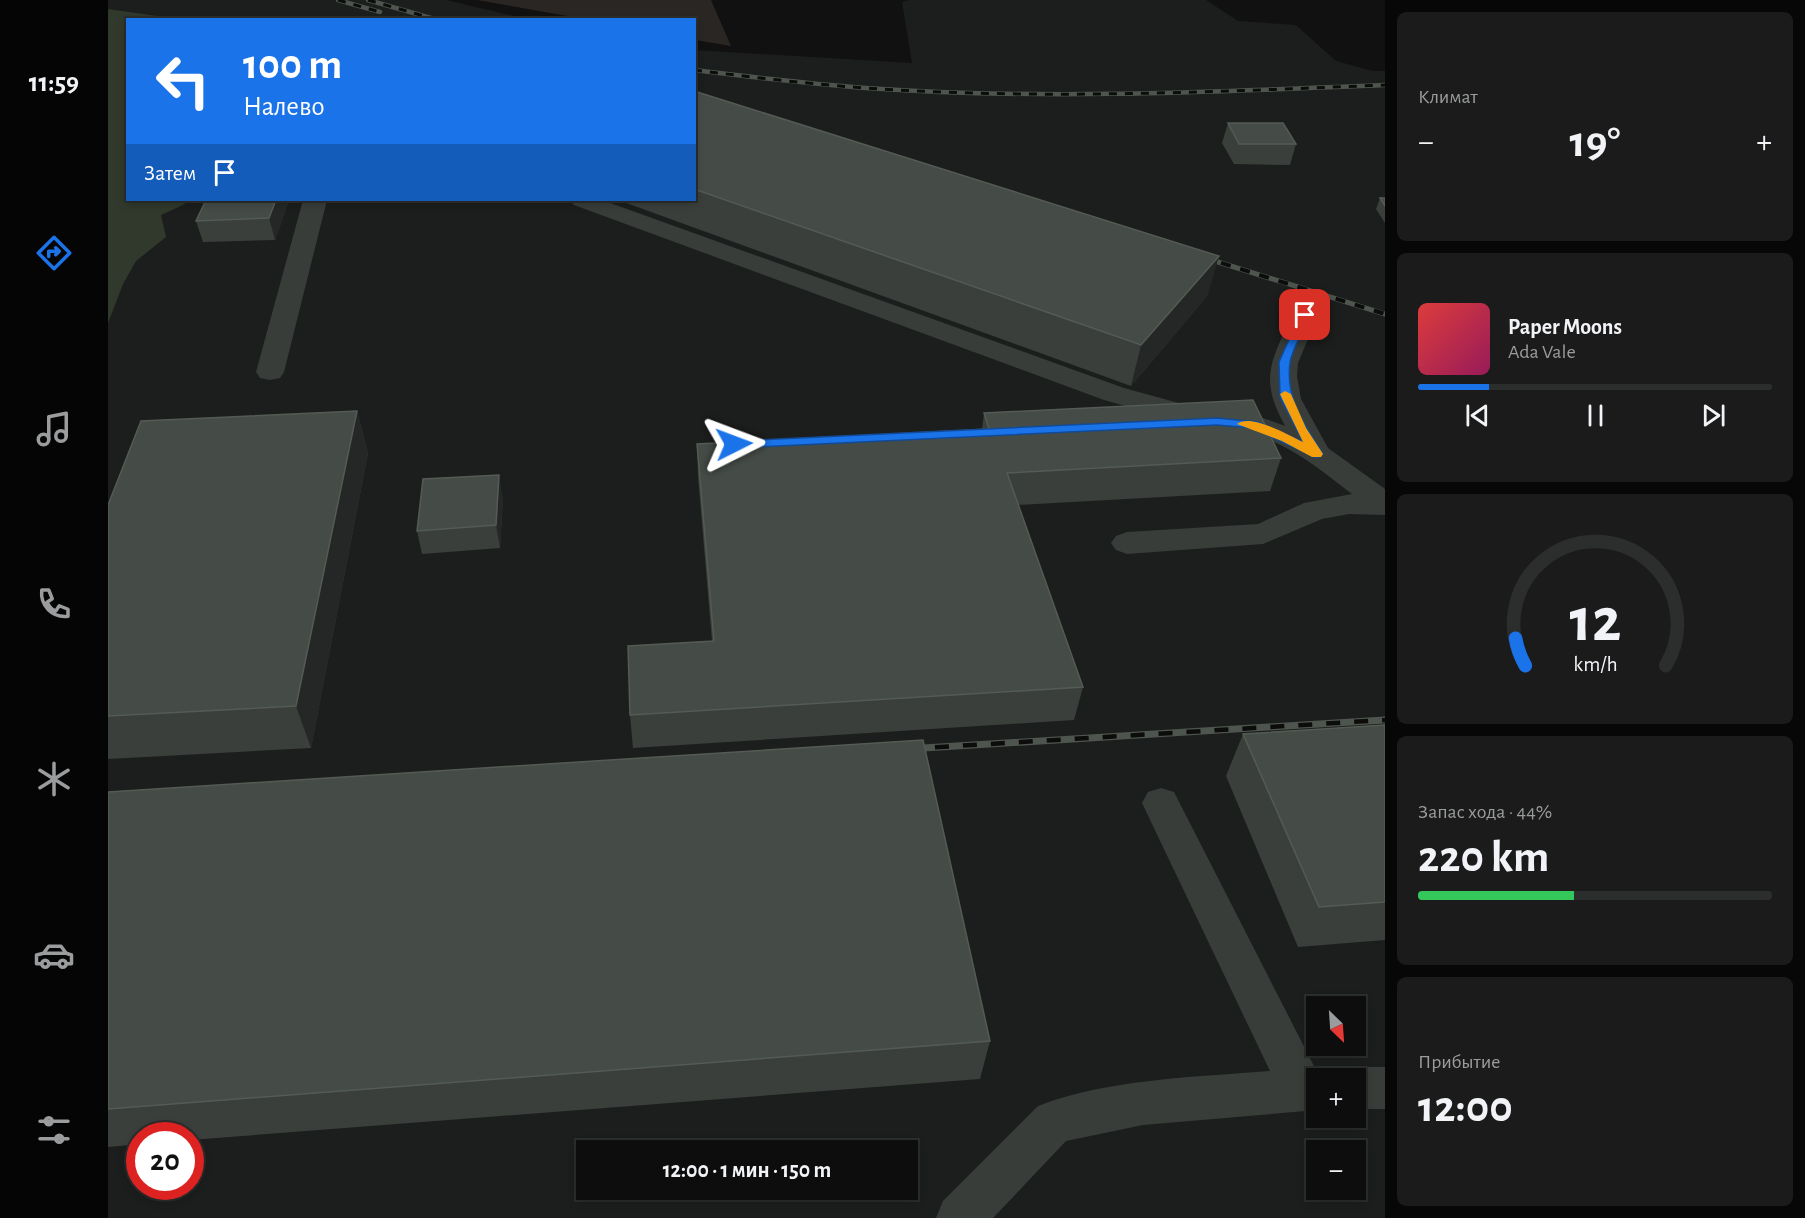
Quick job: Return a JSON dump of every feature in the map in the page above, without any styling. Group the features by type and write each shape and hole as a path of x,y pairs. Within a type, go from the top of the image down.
{"lane":[{"path":"270,372 315,201"},
{"path":"585,201 1114,394 1217,422"},
{"path":"1305,315 1284,362 1285,397 1300,428 1317,454"},
{"path":"1135,426 1217,422 1254,425 1317,454 1385,504"},
{"path":"1127,543 1263,534 1315,510 1349,504 1385,504"},
{"path":"1161,803 1306,1083"},
{"path":"1366,1088 1385,1088"},
{"path":"960,1218 1054,1122 1143,1103 1306,1089"}],"shaded area":[{"path":"108,0 446,0 523,18 126,18 126,201 696,201 696,50 912,63 902,2 909,0 1206,0 1238,21 1296,25 1336,61 1373,71 1385,71 1385,1218 108,1218"},
{"path":"477,0 711,0 731,46 696,40 696,18 578,18"},
{"path":"108,9 171,18 126,18 126,201 182,201 185,204 161,215 166,237 136,261 123,284 108,323"}],"building":[{"path":"696,92 1219,256 1141,345 696,190"},
{"path":"1228,123 1283,123 1296,144 1239,144"},
{"path":"206,201 276,201 269,218 196,221"},
{"path":"1253,400 1281,458 1007,473 1083,687 630,715 628,646 714,641 697,444 989,429 984,413"},
{"path":"357,411 296,706 108,716 108,505 141,421"},
{"path":"499,475 496,525 417,531 423,479"},
{"path":"1385,725 1385,902 1319,907 1243,734"},
{"path":"923,740 990,1041 108,1109 108,792"}],"railway":[{"path":"338,0 380,12"},
{"path":"368,0 431,18"},
{"path":"696,70 844,86 996,94 1126,94 1385,85"},
{"path":"1202,257 1385,314"},
{"path":"907,749 1385,720"}],"slow traffic":[{"path":"1243,424 1254,425 1317,454 1300,428 1285,394"}],"route":[{"path":"734,444 1217,422 1254,425 1317,454 1300,428 1285,397 1284,362 1305,315"}]}
